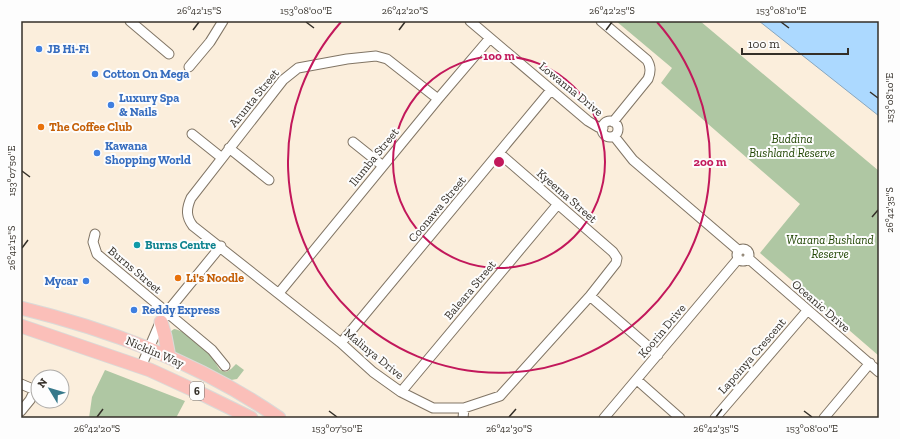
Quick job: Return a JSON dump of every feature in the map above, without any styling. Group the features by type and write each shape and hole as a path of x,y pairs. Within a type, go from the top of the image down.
{"highway":[{"name":"Nicklin Way","path":"21,308 61,318 102,331 169,357 251,399 279,418"},
{"path":"164,317 165,336 169,357"},
{"name":"Nicklin Way","path":"21,326 141,367 200,393 251,418"}],"street":[{"path":"130,21 169,54"},
{"path":"189,67 210,42 223,21"},
{"name":"Lowanna Drive","path":"470,21 588,121 598,127 603,128"},
{"path":"601,21 647,60 651,69 648,79 613,122"},
{"name":"Ilumba Street","path":"279,293 490,38"},
{"name":"Arunta Street","path":"220,246 193,226 188,219 187,205 229,148 283,80 298,68 347,59 376,56 387,59 438,99"},
{"name":"Coonawa Street","path":"342,343 551,90"},
{"path":"607,122 613,122 617,126 618,130 614,136 607,136 603,133 603,128 607,122"},
{"path":"192,134 222,158"},
{"path":"614,136 633,160 738,255"},
{"path":"353,142 383,166"},
{"path":"229,148 269,180"},
{"name":"Kyeema Street","path":"499,153 613,252 617,258"},
{"name":"Baleara Street","path":"401,392 558,204"},
{"name":"Burns Street","path":"95,234 93,242 97,254 164,317 212,350 225,366"},
{"path":"141,367 164,317 220,246"},
{"name":"Malinya Drive","path":"220,246 342,343 373,372 401,392 432,408 464,408 500,396 590,296 616,263 617,258"},
{"name":"Oceanic Drive","path":"738,255 742,248 746,249 749,252 748,258 879,372"},
{"name":"Koorin Drive","path":"604,418 658,355 738,255"},
{"path":"590,296 658,355"},
{"name":"Lapoinya Crescent","path":"715,418 807,310"},
{"path":"824,418 870,364"},
{"path":"637,380 680,418"},
{"path":"21,384 35,390 30,400 21,411"},
{"path":"464,408 464,418"}],"green space":[{"path":"616,21 700,21 879,171 879,356 760,253 800,204 661,83 672,68"},
{"path":"174,329 188,335 204,346 211,353 220,370 226,372 236,364 244,370 237,379 231,380 180,356 172,349 170,332"},
{"path":"105,370 185,401 176,418 89,418 92,397"}],"water":[{"path":"759,21 879,21 879,116"}],"place":[{"name":"JB Hi-Fi","path":"39,49"},
{"name":"Cotton On Mega","path":"95,74"},
{"name":"Luxury Spa & Nails","path":"111,105"},
{"name":"The Coffee Club","path":"41,127"},
{"name":"Kawana Shopping World","path":"97,153"},
{"name":"Burns Centre","path":"137,245"},
{"name":"Li's Noodle","path":"178,278"},
{"name":"Mycar","path":"86,281"},
{"name":"Reddy Express","path":"134,310"}],"park label":[{"name":"Buddina Bushland Reserve","path":"792,146"},
{"name":"Warana Bushland Reserve","path":"830,247"}]}
